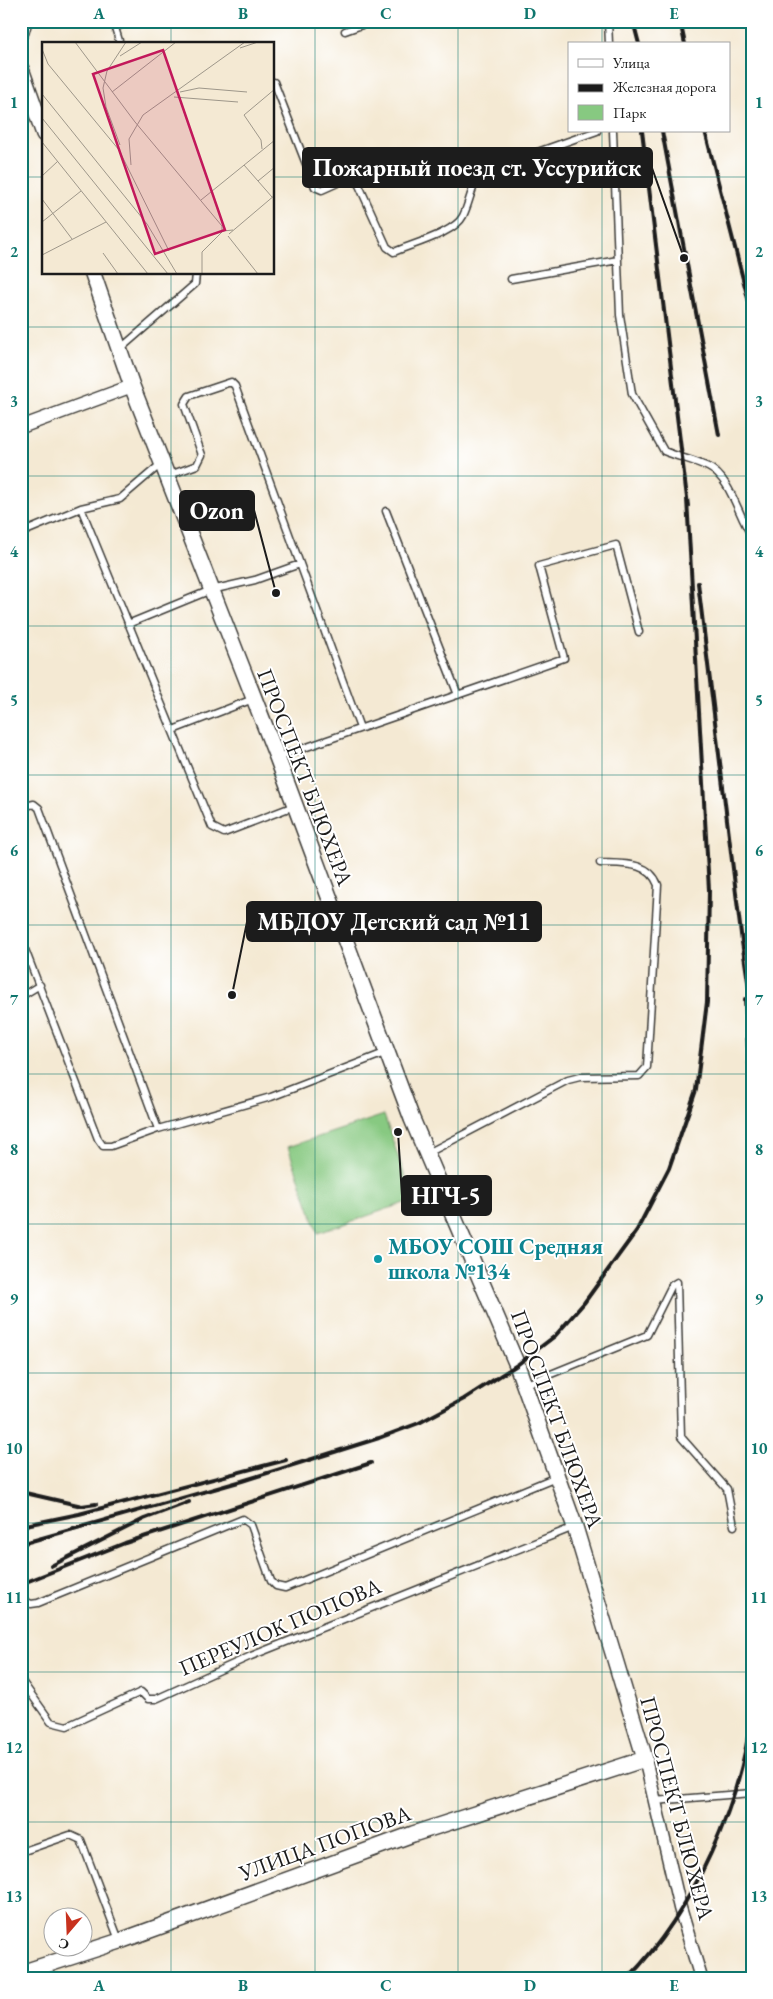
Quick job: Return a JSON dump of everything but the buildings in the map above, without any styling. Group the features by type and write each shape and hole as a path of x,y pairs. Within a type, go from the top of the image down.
{"street":[{"path":"21,32 24,21"},
{"path":"21,69 42,128"},
{"name":"ПРОСПЕКТ БЛЮХЕРА","path":"93,275 132,386 277,757 386,1052 426,1153 524,1385 575,1527 644,1759 680,1908 702,1978"},
{"path":"21,427 132,386"},
{"name":"УЛИЦА ПОПОВА","path":"21,1973 120,1941 413,1834 644,1759"}],"lane":[{"path":"119,42 114,24 134,21"},
{"path":"345,31 373,21"},
{"path":"608,21 609,42"},
{"path":"275,85 315,186 322,190 350,177 358,183 387,246 394,252 454,227 462,218 476,178 484,171 594,132"},
{"path":"612,132 620,314 632,394 664,451 710,468 728,487 743,524 752,536"},
{"path":"511,279 618,260"},
{"path":"119,350 195,284 196,275"},
{"path":"21,533 82,508 120,499 164,470 197,465 202,455 184,404 189,396 231,382 360,728"},
{"path":"82,508 212,827 218,832 224,833 294,806"},
{"path":"386,511 458,695"},
{"path":"277,757 564,658 539,566 616,545 639,632"},
{"path":"128,624 211,590 255,580 300,564"},
{"path":"173,730 253,699"},
{"path":"21,807 34,804 39,808 158,1129"},
{"path":"426,1153 568,1080 580,1077 639,1076 647,1067 658,885 651,872 644,868 600,863"},
{"path":"21,939 98,1139 103,1146 111,1146 158,1129 271,1097 386,1052"},
{"path":"21,994 25,994 40,985"},
{"path":"524,1385 648,1335 672,1285 677,1282 682,1437 727,1490 734,1526"},
{"path":"21,1599 31,1604 38,1603 243,1519 251,1525 270,1581 276,1586 285,1588 557,1477"},
{"name":"ПЕРЕУЛОК ПОПОВА","path":"21,1680 51,1722 67,1726 141,1692 148,1699 156,1700 269,1648 575,1527"},
{"path":"654,1801 752,1793"},
{"path":"21,1852 70,1835 81,1840 120,1941"}],"green space":[{"path":"384,1115 413,1200 318,1233 288,1147"}],"railway":[{"path":"633,21 638,42"},
{"path":"680,21 685,42"},
{"path":"642,132 688,506"},
{"path":"662,132 719,435"},
{"path":"705,132 752,314"},
{"path":"21,1544 242,1481 379,1438 419,1423 464,1399 517,1365 555,1336 584,1303 637,1230 669,1168 696,1090 707,1002 709,890 687,499"},
{"path":"698,583 742,942 752,1008"},
{"path":"745,999 752,1115"},
{"path":"752,1197 752,1337"},
{"path":"21,1526 79,1514 286,1460"},
{"path":"21,1584 125,1543 371,1463"},
{"path":"21,1492 82,1506 96,1504"},
{"path":"51,1566 144,1519 189,1502"},
{"path":"628,1978 652,1951 674,1921 711,1853 738,1780 747,1743 752,1708"}],"place":[{"name":"Пожарный поезд ст. Уссурийск","path":"684,258"},
{"name":"Ozon","path":"276,593"},
{"name":"МБДОУ Детский сад №11","path":"232,995"},
{"name":"НГЧ-5","path":"398,1132"},
{"name":"МБОУ СОШ Средняя школа №134","path":"378,1259"}]}
